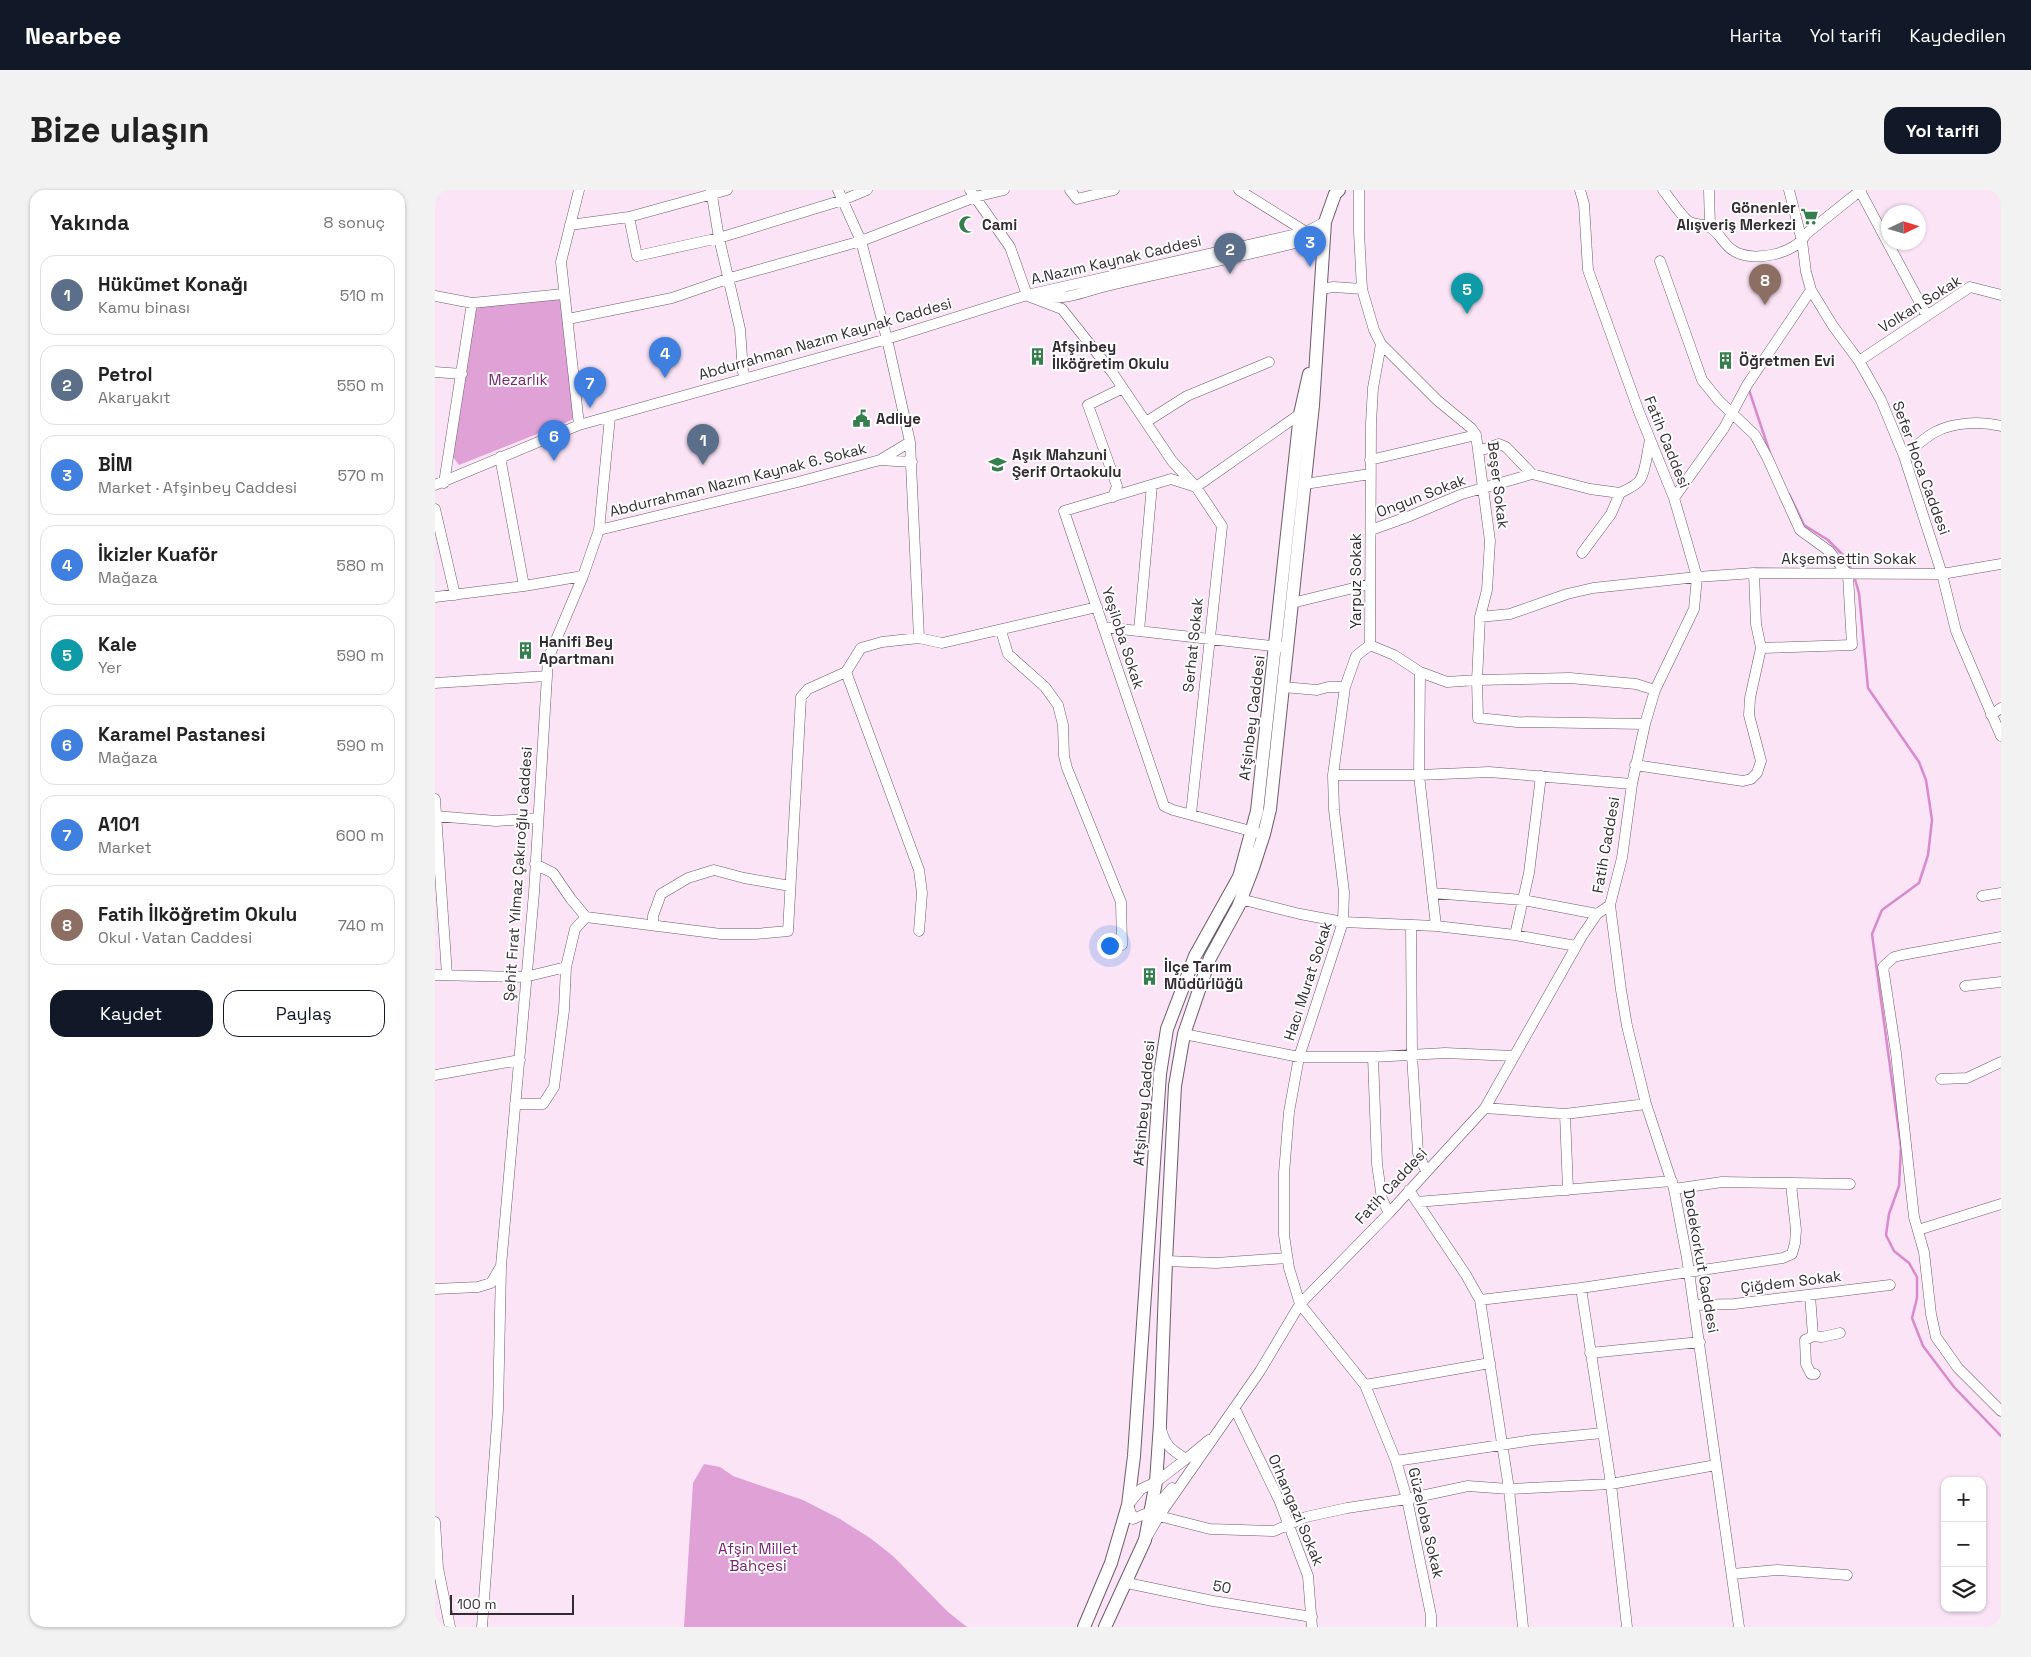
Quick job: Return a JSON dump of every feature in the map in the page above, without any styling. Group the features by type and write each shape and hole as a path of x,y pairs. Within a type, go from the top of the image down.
{"main road":[{"name":"Afşinbey Caddesi","path":"1105,1627 1127,1583 1155,1514 1175,1086 1184,1034 1210,958 1238,907 1258,833 1257,811 1282,647 1306,414 1319,327 1325,222 1335,194 1339,190"},
{"name":"Afşinbey Caddesi","path":"1084,1627 1111,1563 1128,1505 1134,1456 1160,1074 1167,1029 1195,956 1239,877 1269,809 1283,687 1282,647 1292,603 1305,484 1306,414"}],"street":[{"path":"579,190 561,262 563,294 569,319 579,425"},
{"path":"571,225 629,216 711,192 727,190"},
{"path":"838,190 861,241 887,338 910,442 919,638"},
{"path":"629,216 637,256 719,238 843,200 867,190"},
{"path":"569,319 672,298 730,278 861,241 973,194 1004,190"},
{"path":"1070,190 1077,199 1114,190"},
{"path":"1239,190 1306,232"},
{"name":"Beşer Sokak","path":"1359,190 1362,289 1374,330 1381,344 1431,394 1471,428 1476,435 1490,541 1487,590 1481,617 1477,680 1478,718 1517,722 1645,724"},
{"name":"Fatih Caddesi","path":"1220,1432 1260,1371 1300,1304 1389,1213 1485,1108 1576,946 1597,914 1610,905 1627,834 1635,765 1645,724 1655,690 1694,609 1697,577 1674,498 1639,412 1588,270 1584,204 1580,190"},
{"path":"1663,190 1688,222 1710,227 1731,250 1743,256 1777,254 1790,250 1803,241 1806,234 1861,190 1927,316"},
{"path":"1709,190 1710,227"},
{"name":"Sefer Hoca Caddesi","path":"1789,190 1803,241 1806,272 1811,290 1833,326 1859,361 1881,400 1903,456 1942,574 1956,631 2001,736"},
{"path":"711,192 719,238 730,278 740,329 743,372 746,377"},
{"path":"973,194 1010,247 1027,295"},
{"name":"A.Nazım Kaynak Caddesi","path":"1027,295 1306,232 1325,222"},
{"name":"A.Nazım Kaynak Caddesi","path":"1027,295 1058,299 1113,284 1308,240 1324,242"},
{"path":"1659,261 1702,380 1719,401 1732,411 1755,435 1767,456 1800,530 1829,551 1848,575 1852,645 1761,648"},
{"path":"1320,289 1334,287 1362,289"},
{"name":"Volkan Sokak","path":"1859,361 1970,287 2001,295"},
{"path":"1674,498 1723,428 1732,411 1811,290"},
{"path":"435,296 472,303 563,294"},
{"name":"Abdurrahman Nazım Kaynak Caddesi","path":"440,484 579,425 887,338 1027,295"},
{"name":"Serhat Sokak","path":"1027,295 1062,309 1123,388 1172,461 1195,486 1222,526 1191,814"},
{"path":"440,484 462,374 472,303"},
{"name":"Yarpuz Sokak","path":"1381,344 1373,388 1370,460 1371,646 1394,655 1420,672 1447,682 1570,678 1636,684 1655,690"},
{"path":"1146,422 1187,396 1269,362"},
{"path":"435,372 462,374"},
{"path":"1113,497 1117,486 1088,405 1123,388"},
{"path":"1172,461 1171,479 1195,486 1306,414"},
{"name":"Şehit Fırat Yılmaz Çakıroğlu Caddesi","path":"482,1627 498,1410 501,1266 520,1060 548,659 583,576 599,530 610,417"},
{"path":"1903,456 1935,432 1951,427 1970,423 1990,423 2001,426"},
{"path":"1370,460 1476,435"},
{"path":"1582,553 1611,514 1620,493 1640,481 1645,468 1650,440"},
{"name":"Abdurrahman Nazım Kaynak 6. Sokak","path":"599,530 881,460 910,442"},
{"path":"1479,451 1499,444 1506,447 1532,474 1590,489 1620,493"},
{"path":"500,457 524,586"},
{"path":"881,460 912,462"},
{"path":"1305,484 1370,474"},
{"name":"Ongun Sokak","path":"1371,530 1462,494 1532,474"},
{"name":"Yeşiloba Sokak","path":"1171,479 1064,511 1164,806 1258,833"},
{"path":"1139,631 1152,485"},
{"path":"435,509 455,594"},
{"name":"Akşemsettin Sokak","path":"1481,617 1510,614 1567,594 1593,588 1697,577 1754,573 1942,574 2001,564"},
{"path":"1635,765 1743,781 1751,779 1757,773 1761,761 1749,715 1750,698 1761,648 1756,624 1754,573"},
{"path":"435,597 524,586 583,576"},
{"path":"1292,603 1370,584"},
{"path":"535,864 553,873 571,900 586,917 721,934 755,934 788,931 801,697 808,689 846,672 861,648 881,642 919,638 942,644 1097,607"},
{"path":"1103,627 1282,647"},
{"path":"1001,631 1008,654 1045,687 1059,705 1067,768 1121,902 1122,944"},
{"name":"Hacı Murat Sokak","path":"1300,1304 1287,1258 1283,1235 1284,1174 1289,1112 1299,1057 1343,922 1344,892 1334,810 1333,775 1345,687 1356,656 1371,646"},
{"path":"846,672 919,870 922,894 919,931"},
{"path":"1420,672 1419,775 1436,926"},
{"path":"435,683 547,676"},
{"path":"1283,687 1317,690 1328,687 1345,687"},
{"path":"1991,715 2001,708"},
{"path":"1333,775 1419,775 1489,772 1632,784"},
{"path":"1515,935 1535,839 1541,776"},
{"path":"435,799 447,975"},
{"path":"436,816 496,821 538,818"},
{"path":"653,926 653,916 661,894 688,878 714,870 744,878 790,886"},
{"path":"1433,893 1523,900 1597,914"},
{"path":"1982,896 2001,893"},
{"path":"1238,907 1244,900 1300,914 1343,922 1436,926 1515,935 1576,946"},
{"name":"Dedekorkut Caddesi","path":"1610,905 1621,990 1646,1104 1673,1185 1689,1273 1739,1627"},
{"path":"515,1104 543,1104 554,1087 564,1010 566,967 575,929 586,917"},
{"path":"1411,925 1413,1055 1418,1153 1426,1171"},
{"path":"2001,938 1901,955 1894,958 1883,968 1896,1053 1914,1216 1924,1252 1931,1314 1936,1337 1957,1368 2001,1411"},
{"path":"435,975 525,977 566,967"},
{"path":"1965,986 2001,982"},
{"path":"1184,1034 1299,1057 1373,1057 1445,1053 1514,1056"},
{"path":"1373,1057 1377,1164 1382,1200 1389,1213"},
{"path":"435,1075 520,1060"},
{"path":"1941,1079 1967,1078 2001,1062"},
{"path":"1485,1108 1565,1114 1646,1104"},
{"path":"1565,1114 1568,1190"},
{"path":"1417,1202 1568,1190 1722,1182 1850,1184"},
{"path":"1480,1300 1581,1288 1783,1258 1792,1254 1795,1244 1796,1230 1791,1184"},
{"path":"1409,1190 1466,1275 1480,1300 1509,1489 1523,1627"},
{"path":"1918,1230 2001,1204"},
{"path":"1166,1261 1216,1263 1287,1258"},
{"path":"435,1289 478,1287 491,1283 501,1266"},
{"name":"Çiğdem Sokak","path":"1694,1305 1734,1304 1891,1285"},
{"path":"1581,1288 1601,1433 1611,1484 1627,1627"},
{"path":"1810,1295 1813,1336"},
{"name":"Güzeloba Sokak","path":"1300,1304 1365,1385 1396,1461 1407,1499 1431,1615 1431,1627"},
{"path":"1815,1374 1811,1374 1806,1364 1805,1340 1813,1336 1822,1337 1840,1333"},
{"path":"1590,1353 1700,1342"},
{"path":"1365,1385 1490,1362"},
{"name":"Orhangazi Sokak","path":"1235,1409 1280,1502 1308,1576 1312,1622"},
{"path":"1160,1424 1164,1440 1169,1449 1186,1459"},
{"path":"1155,1514 1220,1432"},
{"path":"1220,1432 1156,1482 1141,1489 1128,1505 1133,1519 1155,1514 1210,1529 1274,1531 1306,1517 1468,1486 1509,1489 1611,1484 1716,1465"},
{"path":"1396,1461 1502,1444 1601,1433"},
{"path":"435,1522 436,1569 450,1627"},
{"path":"1733,1574 1777,1570 1847,1575"},
{"name":"50","path":"1127,1583 1312,1622"}],"green space":[{"name":"Mezarlık","path":"563,294 575,418 459,465 453,457 472,303"},
{"name":"Afşin Millet Bahçesi","path":"704,1464 720,1467 733,1476 803,1500 840,1519 870,1538 893,1556 948,1612 967,1627 684,1627 693,1483"}],"waterway":[{"path":"1749,390 1770,453"},
{"path":"1789,494 1804,525 1828,540 1845,557 1852,571"},
{"path":"1854,576 1859,593 1868,688 1919,762 1926,780 1932,820 1928,855 1919,883 1882,910 1872,934 1901,1147 1899,1186 1889,1214 1886,1235 1894,1251 1909,1263 1917,1277 1917,1298 1912,1318 1923,1346 1954,1387 2001,1436"}],"place":[{"name":"Gönenler Alışveriş Merkezi","path":"1810,217"},
{"name":"Cami","path":"968,225"},
{"name":"BİM","path":"1310,267"},
{"name":"Petrol","path":"1230,274"},
{"name":"Fatih İlköğretim Okulu","path":"1765,305"},
{"name":"Kale","path":"1467,314"},
{"name":"Afşinbey İlköğretim Okulu","path":"1038,356"},
{"name":"Öğretmen Evi","path":"1725,361"},
{"name":"İkizler Kuaför","path":"665,378"},
{"name":"A101","path":"590,408"},
{"name":"Adliye","path":"862,419"},
{"name":"Karamel Pastanesi","path":"554,461"},
{"name":"Aşık Mahzuni Şerif Ortaokulu","path":"998,464"},
{"name":"Hükümet Konağı","path":"703,465"},
{"name":"Hanifi Bey Apartmanı","path":"525,651"},
{"name":"İlçe Tarım Müdürlüğü","path":"1150,976"}]}
